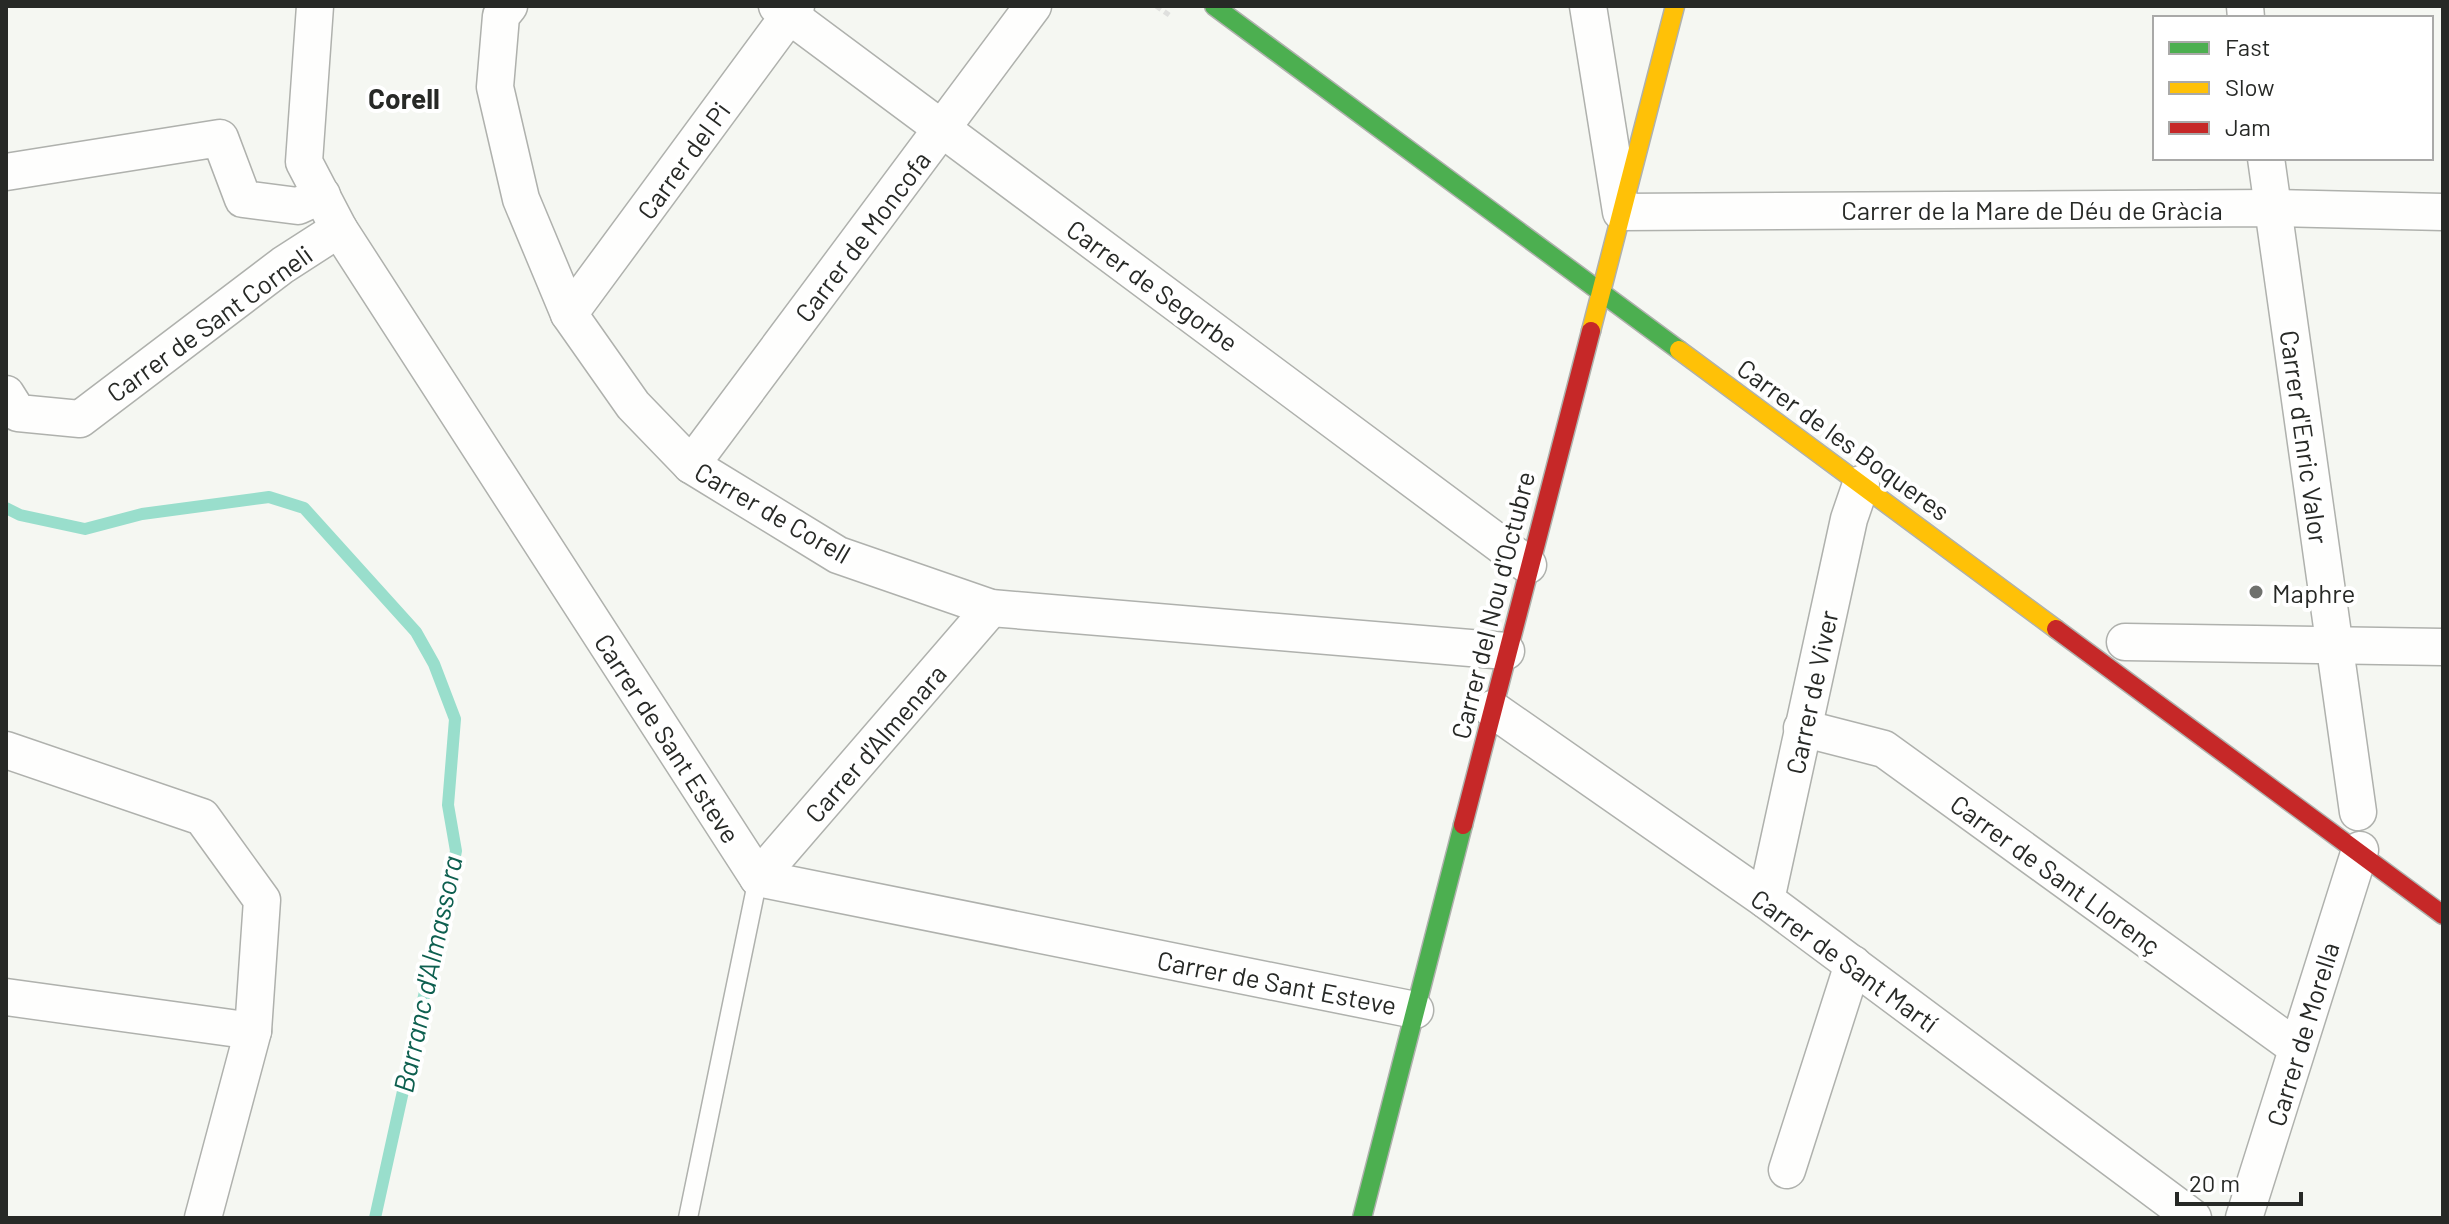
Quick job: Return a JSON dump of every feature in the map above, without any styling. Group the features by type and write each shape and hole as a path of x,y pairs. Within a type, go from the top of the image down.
{"street":[{"name":"Carrer de Sant Esteve","path":"315,6 304,162 339,229 758,878 1415,1010"},
{"name":"Carrer de Corell","path":"509,6 501,16 495,87 521,199 569,314 633,405 691,465 838,555 991,608 1506,651"},
{"name":"Carrer de Moncofa","path":"691,465 1033,6"},
{"name":"Carrer de les Boqueres","path":"1214,6 1861,484 2354,819 2443,915"},
{"path":"1588,6 1621,212"},
{"name":"Carrer del Nou d'Octubre","path":"1362,1218 1528,565 1675,6"},
{"name":"Carrer del Pi","path":"569,314 788,9"},
{"name":"Carrer de Segorbe","path":"788,9 941,129 1528,565"},
{"path":"6,172 220,138 243,199 298,206 322,195"},
{"name":"Carrer d'Enric Valor","path":"2266,160 2335,647 2354,819"},
{"name":"Carrer de la Mare de Déu de Gràcia","path":"1621,212 2273,208 2443,212"},
{"name":"Carrer de Sant Corneli","path":"6,394 18,413 80,419 283,265 339,229"},
{"name":"Carrer de Viver","path":"1766,900 1849,519 1861,484"},
{"name":"Carrer d'Almenara","path":"758,878 991,608"},
{"path":"2130,646 2443,647"},
{"name":"Carrer de Sant Martí","path":"1492,709 1766,900 2193,1218"},
{"name":"Carrer de Sant Llorenç","path":"1802,728 1884,749 2297,1048"},
{"path":"6,750 202,817 262,900 253,1031 203,1218"},
{"name":"Carrer de Morella","path":"2244,1218 2297,1048 2354,819"},
{"path":"1787,1170 1853,964"},
{"path":"6,997 253,1031"}],"lane":[{"path":"688,1218 758,878"}],"waterway":[{"name":"Barranc d'Almassora","path":"6,508 20,515 85,529 142,514 269,497 304,508 416,632 434,664 455,719 448,805 456,851 375,1218"}],"traffic: fast":[{"path":"1214,6 1679,350"},
{"path":"1362,1218 1463,825"}],"traffic: slow":[{"path":"1591,331 1675,6"},
{"path":"1679,350 2056,629"}],"traffic: jam":[{"path":"1463,825 1591,331"},
{"path":"2056,629 2443,915"}],"place":[{"name":"Maphre","path":"2256,592"}],"district":[{"name":"Corell","path":"404,98"}]}
